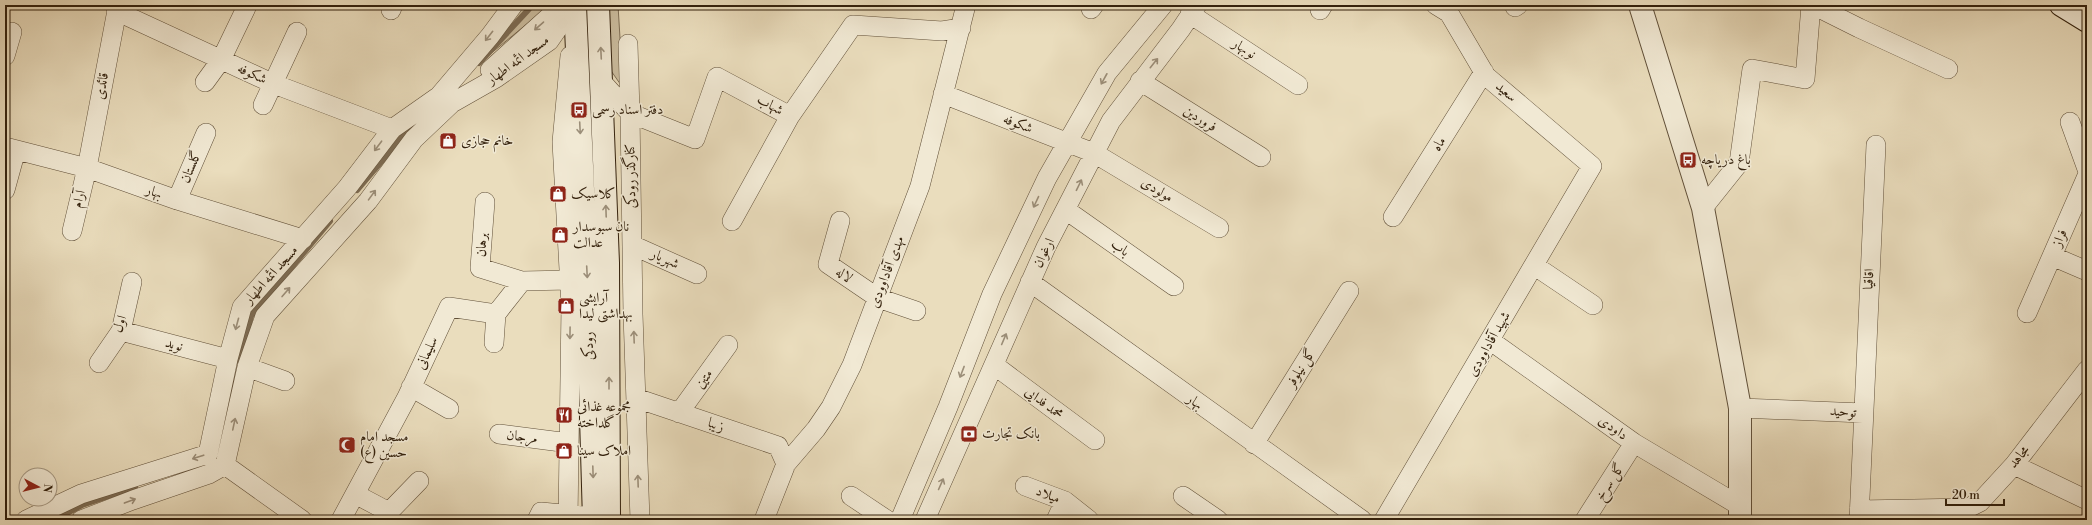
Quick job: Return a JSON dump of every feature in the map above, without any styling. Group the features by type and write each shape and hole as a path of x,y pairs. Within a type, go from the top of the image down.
{"main road":[{"name":"رودکی","path":"574,5 599,519"},
{"name":"رودکی","path":"598,5 608,263 599,519"},
{"path":"1640,5 1703,208 1740,408 1740,513"},
{"path":"2061,5 2087,20"}],"street":[{"name":"مسجد ائمه اطهار","path":"226,465 247,367 265,316 368,201 414,139 446,100 513,5"},
{"name":"مسجد ائمه اطهار","path":"26,520 82,494 208,454 228,359 242,307 347,188 392,129 446,100 496,78 549,41 574,5"},
{"path":"568,518 571,306 562,142 574,5"},
{"name":"مهدی آقاداوودی","path":"764,520 786,464 816,429 831,407 852,365 920,186 966,5"},
{"name":"سعید","path":"1436,5 1449,13 1484,72 1592,166"},
{"path":"1703,208 1739,163 1752,70 1805,79 1812,5 1948,69"},
{"name":"ارغوان","path":"900,520 948,407 992,294 1047,178 1107,73 1160,6"},
{"name":"شکوفه","path":"117,8 221,60 274,84 392,129"},
{"name":"قائدی","path":"87,168 117,8"},
{"path":"205,82 221,60 246,8"},
{"name":"ارغوان","path":"925,520 1030,282 1094,153 1111,121 1140,81 1181,30 1194,10"},
{"name":"نوبهار","path":"1194,10 1298,84"},
{"name":"شهاب","path":"630,113 695,139 717,77 790,116 853,25 942,31 961,28"},
{"path":"5,56 12,32"},
{"path":"264,105 297,32"},
{"name":"کنارگذر رودکی","path":"628,44 640,520"},
{"name":"ماه","path":"1393,217 1484,72"},
{"name":"فروردین","path":"1140,81 1261,157"},
{"path":"602,82 630,113"},
{"name":"شکوفه","path":"943,94 1094,153"},
{"path":"732,221 790,116"},
{"path":"2070,122 2087,169"},
{"name":"گلستان","path":"177,200 206,133"},
{"name":"اقاقیا","path":"1863,413 1876,146"},
{"path":"5,190 10,149"},
{"name":"بهار","path":"10,149 87,168 177,200 303,239"},
{"name":"مولودی","path":"1094,153 1219,228"},
{"name":"شهید آقاداوودی","path":"1384,520 1491,341 1592,166"},
{"name":"آرام","path":"72,231 87,168"},
{"name":"فراز","path":"2026,313 2087,176"},
{"name":"برهان","path":"485,202 480,268 522,281"},
{"name":"باب","path":"1066,210 1174,286"},
{"name":"لاله","path":"840,221 828,264 878,298"},
{"name":"شهریار","path":"632,244 697,274"},
{"path":"2052,256 2087,271"},
{"path":"1535,266 1593,305"},
{"path":"494,343 496,314 522,281 569,280"},
{"name":"اول","path":"99,363 121,331 132,282"},
{"name":"بهار","path":"1030,282 1362,520"},
{"name":"گل نیلوفر","path":"1254,444 1349,291"},
{"path":"878,298 916,311"},
{"name":"سلیمانی","path":"341,520 411,387 449,307 496,314"},
{"name":"نوید","path":"121,331 228,359"},
{"name":"داودی","path":"1491,341 1634,443 1740,513"},
{"name":"متین","path":"679,413 728,345"},
{"name":"محمد فدایی","path":"994,365 1095,440"},
{"path":"247,367 285,381"},
{"name":"مجاهد","path":"1859,515 1968,508 1980,502 2014,465 2087,370"},
{"path":"411,387 449,409"},
{"name":"زیبا","path":"636,398 778,446 786,464"},
{"name":"توحید","path":"1740,408 1863,413 1859,515"},
{"name":"مرجان","path":"499,434 569,443"},
{"name":"گل سرخ","path":"1585,520 1634,443"},
{"path":"81,520 133,500 209,474 226,465 302,520"},
{"path":"2014,465 2087,500"},
{"path":"355,494 389,516 419,481"},
{"name":"میلاد","path":"1025,486 1065,501 1089,520"},
{"path":"851,496 888,520"},
{"path":"1183,496 1218,520"},
{"path":"1056,520 1065,501"},
{"path":"538,520 541,512 568,518 599,519"}],"shaded area":[{"path":"516,5 550,5 461,78"},
{"path":"603,5 618,5 623,88 607,65"}],"waterway":[{"path":"479,63 529,9 529,5"},
{"path":"357,190 403,136 412,129"},
{"path":"240,362 251,316 330,221"},
{"path":"218,453 223,429"},
{"path":"54,520 82,505 135,487"}],"place":[{"name":"دفتر اسناد رسمی","path":"579,110"},
{"name":"خانم حجازی","path":"448,141"},
{"name":"باغ دریاچه","path":"1688,160"},
{"name":"کلاسیک","path":"558,194"},
{"name":"نان سبوسدار عدالت","path":"560,235"},
{"name":"آرایشی بهداشتی لیدا","path":"566,306"},
{"name":"مجموعه غذائی گلداخته","path":"564,415"},
{"name":"بانک تجارت","path":"969,434"},
{"name":"مسجد امام حسین (ع)","path":"347,445"},
{"name":"املاک سینا","path":"564,451"}]}
